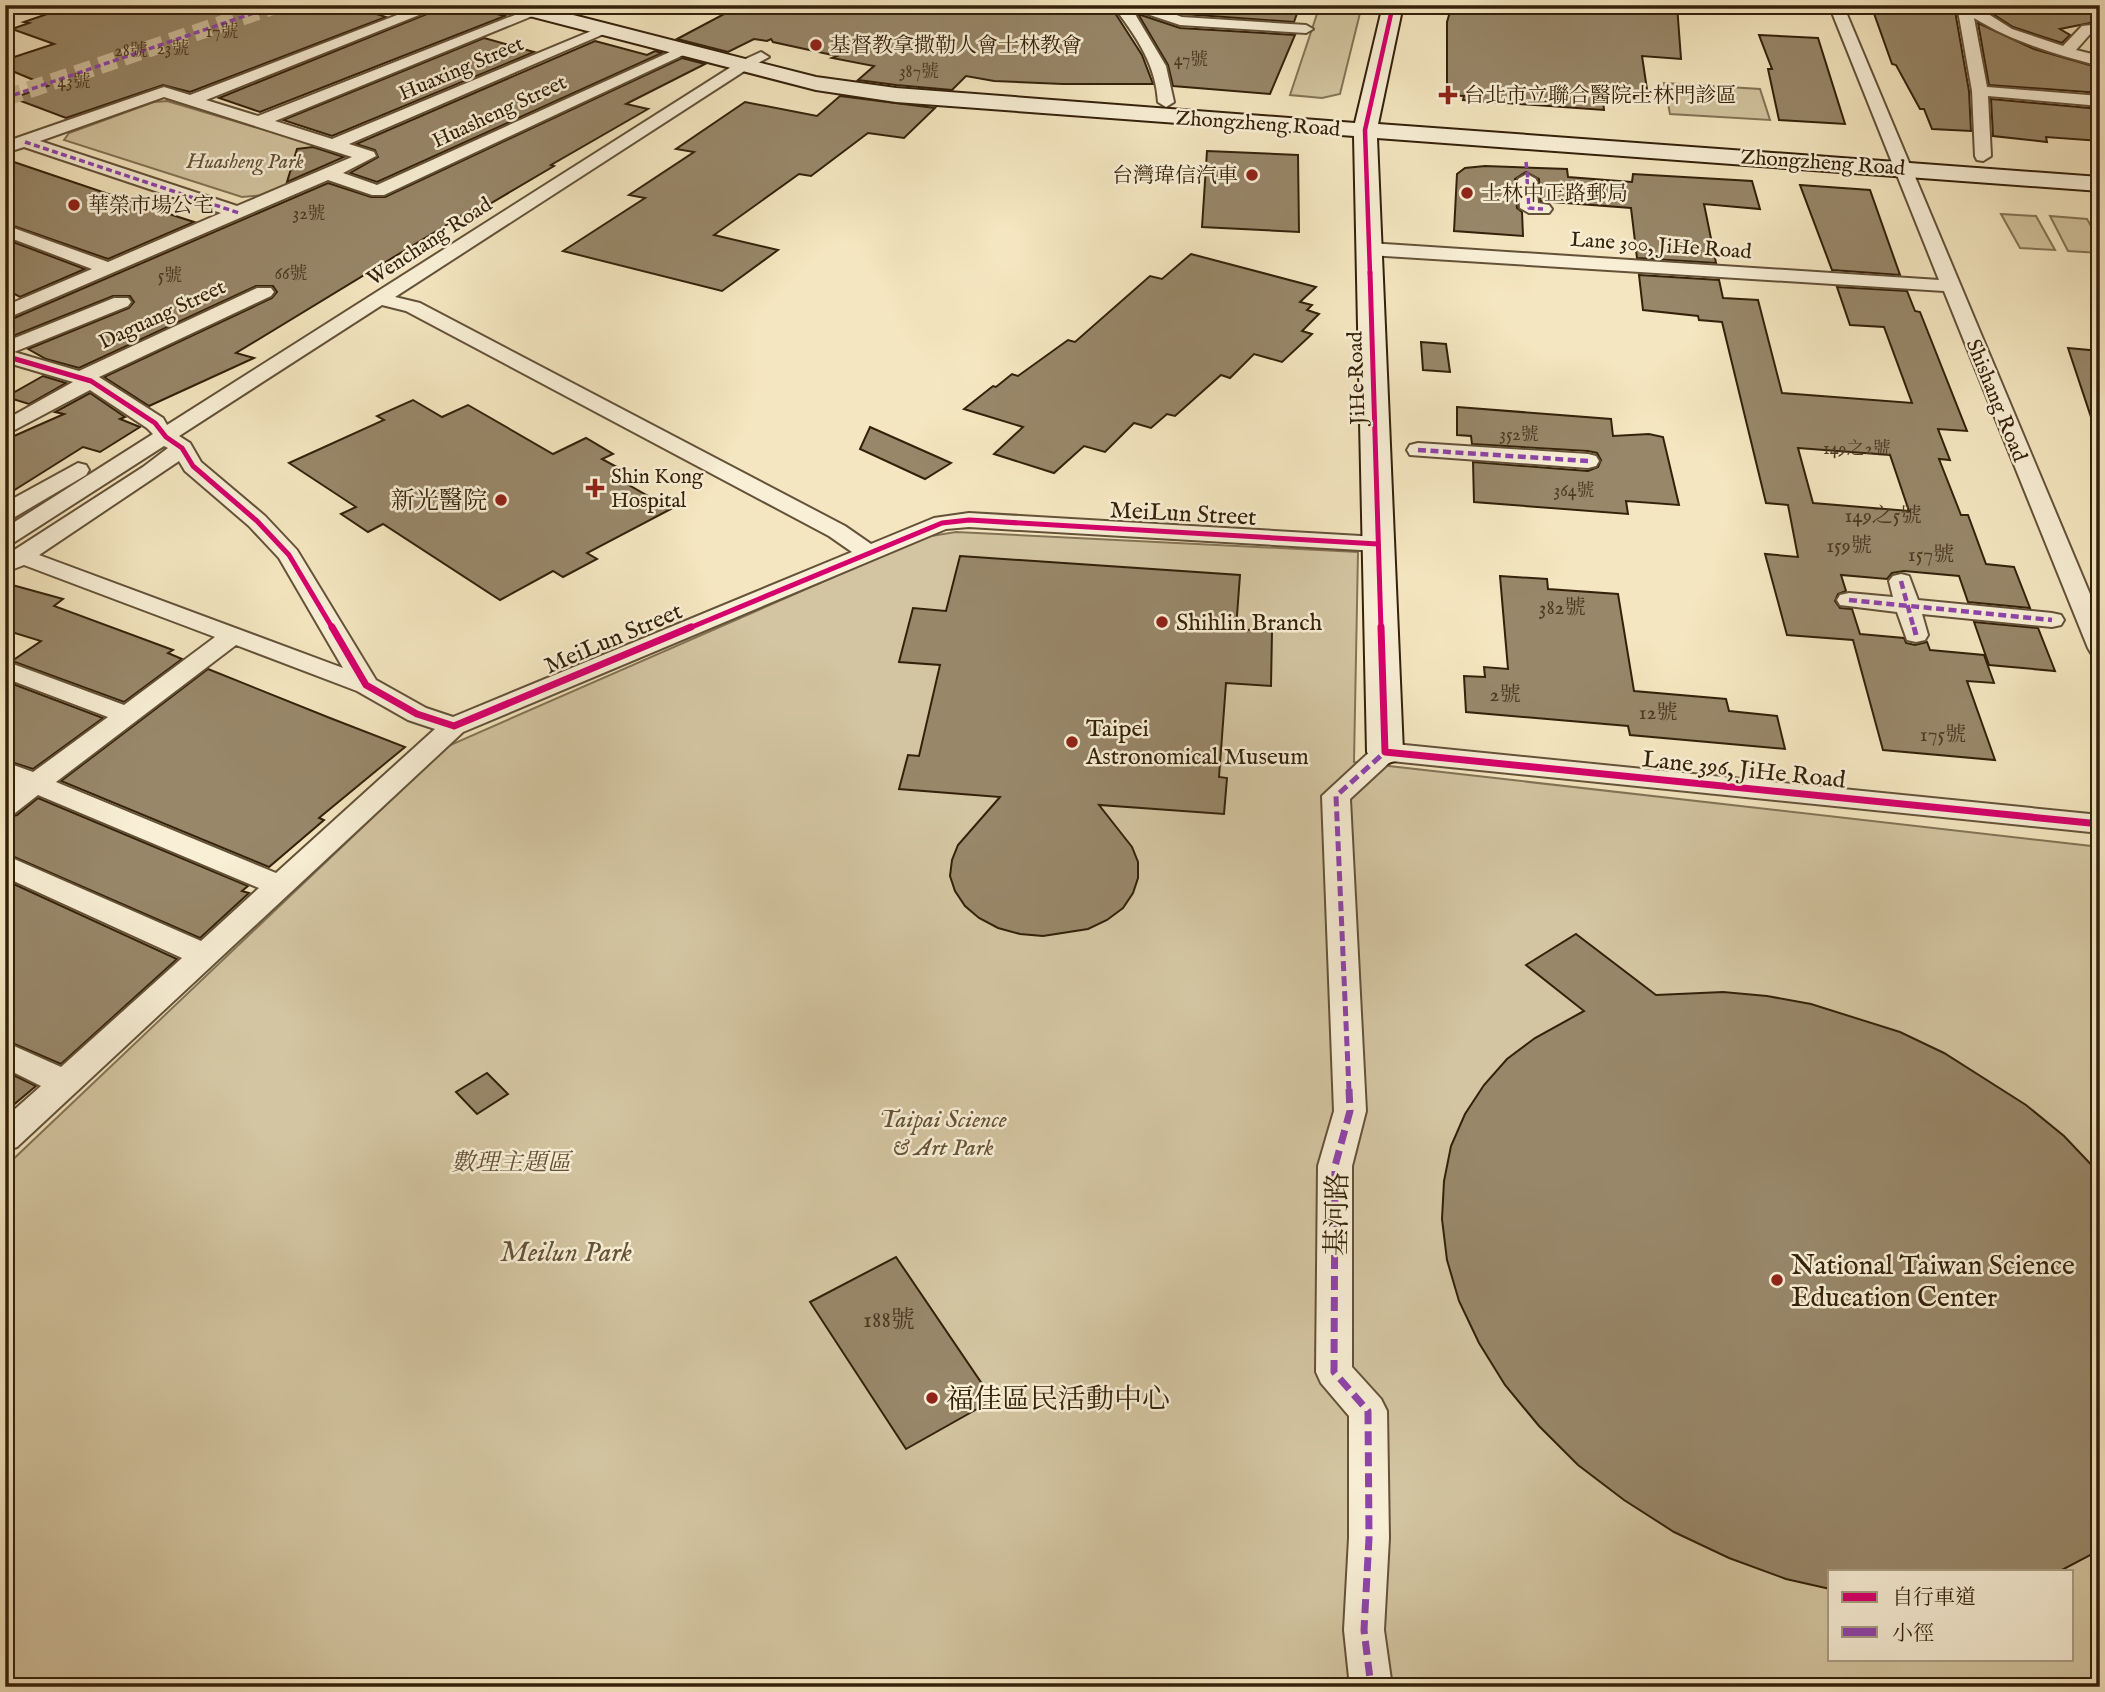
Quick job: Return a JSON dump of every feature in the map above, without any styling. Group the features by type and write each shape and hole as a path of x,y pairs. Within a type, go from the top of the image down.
{"main road":[{"name":"Zhongzheng Road","path":"509,5 687,50 846,76 1166,102 1367,123"},
{"name":"Zhongzheng Road","path":"559,5 752,61 816,83 896,94 1900,159 2100,184"},
{"name":"JiHe Road","path":"1385,752 1367,123 1393,5"},
{"name":"Zhongzheng Road","path":"1900,159 1983,156 2100,163"}],"street":[{"path":"191,100 438,5"},
{"path":"1128,5 1124,11 1139,26 1152,53 1166,92 1166,102"},
{"path":"1134,5 1180,21 1306,29"},
{"path":"1836,5 1900,159"},
{"path":"1965,6 2007,32 2100,61"},
{"path":"1965,6 1980,91 1983,156"},
{"path":"261,121 535,12"},
{"path":"2066,52 2087,29 2100,29"},
{"name":"Huaxing Street","path":"333,145 606,30"},
{"name":"Huasheng Street","path":"328,174 378,191 687,50"},
{"name":"Wenchang Road","path":"11,553 121,464 752,61"},
{"path":"1980,91 2100,101"},
{"path":"5,148 164,92 368,156 5,313"},
{"path":"25,142 239,213"},
{"name":"Shishang Road","path":"1900,159 2100,648"},
{"path":"1527,174 1529,208 1543,209"},
{"path":"5,230 107,268"},
{"name":"Lane 300, JiHe Road","path":"1369,249 1950,286"},
{"name":"Daguang Street","path":"5,429 86,379 264,292"},
{"path":"380,299 413,307 837,531 868,552"},
{"path":"6,355 121,302"},
{"path":"6,355 86,379 168,436 193,466 257,521 289,555 366,685"},
{"path":"5,513 168,436"},
{"path":"11,553 151,472 168,436"},
{"path":"1418,450 1588,461"},
{"name":"MeiLun Street","path":"5,1138 454,726 942,523 969,520 1378,544"},
{"path":"11,553 366,685 417,714 454,726"},
{"path":"1901,581 1916,635"},
{"path":"1849,600 2052,620"},
{"path":"5,807 232,636"},
{"path":"5,669 127,715"},
{"name":"Lane 396, JiHe Road","path":"1385,752 2100,824"},
{"name":"基河路","path":"1371,1687 1364,1630 1368,1538 1368,1411 1334,1372 1335,1166 1350,1111 1336,796 1385,752"},
{"path":"5,771 280,886"},
{"path":"5,865 206,956"},
{"path":"5,1054 65,1083"}],"green space":[{"path":"1320,5 1362,5 1340,94 1322,98 1290,95"},
{"path":"1664,83 1760,89 1770,120 1670,114"},
{"name":"Huasheng Park","path":"167,101 349,155 348,161 265,195 242,197 64,140 69,133 154,102"},
{"path":"2001,214 2036,216 2055,250 2020,248"},
{"path":"2050,216 2087,219 2100,242 2100,253 2068,251"},
{"name":"Taipai Science & Art Park","path":"956,532 1358,552 1354,762 2100,847 2100,1687 5,1687 5,1167 448,746 925,537"}],"building":[{"path":"73,5 348,5 386,17 190,92 163,85 66,118 13,98 48,86 5,68 5,60 54,44 12,29 29,23 24,22"},
{"path":"449,5 460,5 505,16 260,112 219,98"},
{"path":"741,5 1118,5 1115,13 1142,55 1153,84 1063,84 994,81 966,76 952,90 896,85 858,80 874,66 832,58 837,56 773,42 771,39 754,39 728,52 677,39"},
{"path":"1157,5 1300,5 1294,22 1183,14"},
{"path":"1452,5 1677,5 1681,59 1642,56 1648,96 1634,95 1635,103 1603,101 1604,110 1463,100 1464,96 1447,95 1447,22"},
{"path":"1871,5 1954,5 1969,91 1971,131 1932,129 1924,109 1920,109 1896,65 1892,64"},
{"path":"1979,5 2100,5 2100,21 2060,29 2070,35 2062,43 2013,27"},
{"path":"1138,14 1180,28 1295,35 1270,94 1173,86 1168,65"},
{"path":"1978,23 2034,49 2100,68 2100,93 1989,85"},
{"path":"1759,35 1818,38 1845,124 1779,120 1768,69 1772,69"},
{"path":"484,38 534,52 332,136 283,120"},
{"path":"595,41 647,55 655,51 662,53 377,182 350,173 378,157 375,150 356,144"},
{"path":"682,58 705,64 626,104 648,109 483,208 476,207 236,353 254,358 149,406 104,377 272,298 277,292 273,286 256,286 79,368 46,359 28,349 129,308 134,302 130,296 113,296 8,338 5,336 5,322 328,183 371,197 385,197"},
{"path":"840,96 935,108 904,138 868,133 811,176 799,174 714,235 778,250 722,291 563,251 645,198 629,195 694,152 676,149 745,102 817,116"},
{"path":"1991,99 2100,109 2100,141 2046,137 2047,142 1993,136"},
{"path":"313,147 344,157 287,182 297,149"},
{"name":"台灣瑋信汽車","path":"1207,151 1298,155 1299,232 1202,227"},
{"name":"華榮市場公宅","path":"5,159 194,222 108,259 5,223"},
{"path":"1485,166 1567,169 1568,177 1632,182 1633,174 1752,181 1760,209 1704,204 1716,263 1637,258 1631,208 1540,201 1539,179 1526,172 1515,179 1517,208 1522,212 1523,236 1454,231 1457,174 1465,168"},
{"path":"1800,185 1870,190 1900,275 1832,270"},
{"path":"5,239 85,269 20,297 5,289"},
{"path":"1191,254 1316,287 1300,302 1312,305 1307,310 1319,314 1302,331 1312,334 1282,362 1254,354 1230,378 1221,375 1175,416 1167,414 1151,428 1134,423 1105,452 1084,446 1054,473 994,454 1023,427 964,409 993,386 996,387 1012,374 1018,376 1068,340 1075,342 1150,276 1162,279"},
{"path":"1639,275 1719,280 1723,298 1758,300 1782,393 1912,403 1884,327 1850,325 1837,287 1907,291 1915,311 1920,312 1967,431 1938,429 1950,460 1939,459 1961,515 1968,515 1986,564 2014,567 2030,608 1968,602 1959,576 1904,571 1892,573 1887,579 1841,575 1846,591 1838,594 1835,601 1840,608 1852,609 1860,634 1904,638 1906,643 1915,645 1927,642 1930,650 1984,655 1994,683 1967,681 1995,760 1883,750 1853,640 1787,635 1765,554 1798,557 1788,505 1766,503 1722,322 1699,320 1698,316 1643,310","holes":["1798,448 1890,455 1909,511 1813,503"]},
{"path":"1421,342 1446,344 1450,372 1423,370"},
{"path":"2068,348 2100,351 2100,428 2095,429"},
{"path":"43,376 66,383 29,404 6,397"},
{"path":"90,393 125,417 120,419 140,427 100,452 83,447 5,496 5,440 64,414 55,412"},
{"name":"新光醫院","path":"413,400 442,417 468,405 553,454 586,438 613,454 602,459 624,471 613,476 671,509 587,553 597,559 563,577 553,571 500,600 383,524 368,532 341,514 356,507 289,463 384,420 377,416"},
{"path":"1457,407 1611,419 1613,436 1649,434 1663,437 1679,505 1626,501 1628,514 1474,502 1473,462 1588,471 1598,467 1601,460 1597,453 1588,451 1472,444 1471,436 1457,435"},
{"path":"870,427 951,463 925,479 860,449"},
{"name":"Taipei Astronomical Museum","path":"960,556 1240,575 1236,629 1272,631 1271,686 1226,683 1219,777 1227,778 1224,814 1099,805 1132,847 1138,862 1138,878 1133,893 1123,908 1088,929 1043,936 1020,934 998,928 979,918 965,906 955,891 950,876 952,860 958,845 1000,797 899,789 908,755 919,756 940,665 899,662 913,608 946,611"},
{"path":"1500,576 1547,579 1548,589 1618,594 1634,691 1726,699 1729,711 1777,716 1785,749 1630,735 1628,726 1466,712 1464,676 1485,677 1484,667 1508,669"},
{"path":"5,583 63,599 54,606 173,650 168,653 182,659 124,702 12,661 41,641 5,630"},
{"path":"1974,622 2038,628 2055,671 1989,665"},
{"path":"208,669 405,747 319,818 324,820 269,867 61,781"},
{"path":"5,681 103,718 33,769 5,760"},
{"path":"38,798 248,886 242,891 249,893 200,938 5,853 5,818 17,815"},
{"path":"5,880 177,959 61,1064 5,1040"},
{"name":"National Taiwan Science Education Center","path":"1576,934 1656,995 1723,992 1767,996 1811,1004 1900,1032 1944,1053 2026,1105 2064,1136 2100,1174 2100,1550 2062,1570 1828,1570 1828,1589 1786,1579 1729,1558 1674,1532 1624,1500 1578,1465 1539,1426 1505,1385 1479,1343 1459,1301 1447,1260 1442,1219 1444,1181 1451,1146 1465,1114 1484,1085 1507,1059 1535,1038 1584,1011 1526,965"},
{"path":"5,1071 36,1086 5,1112"},
{"path":"487,1073 508,1094 477,1114 456,1092"},
{"path":"896,1257 993,1400 906,1449 810,1302"}],"tunnel":[{"path":"5,98 277,5"}],"marked path":[{"path":"5,98 277,5"},
{"path":"25,142 239,213"},
{"path":"1526,162 1528,180"},
{"path":"1527,179 1529,208 1543,209"},
{"path":"1418,450 1588,461"},
{"path":"1901,581 1916,635"},
{"path":"1849,600 2052,620"},
{"path":"1371,1687 1364,1630 1369,1538 1368,1411 1334,1372 1335,1166 1350,1111 1336,796 1385,752"}],"cycle path":[{"path":"1393,5 1365,130 1385,752 2100,824"},
{"path":"5,356 91,381 155,423 166,437 182,448 193,466 257,521 289,555 366,685 417,714 454,726 942,523 969,520 1378,544"}],"place":[{"name":"基督教拿撒勒人會士林教會","path":"816,45"},
{"name":"台北市立聯合醫院士林門診區","path":"1448,95"},
{"name":"台灣瑋信汽車","path":"1252,175"},
{"name":"士林中正路郵局","path":"1467,193"},
{"name":"華榮市場公宅","path":"74,205"},
{"name":"Shin Kong Hospital","path":"595,488"},
{"name":"新光醫院","path":"501,500"},
{"name":"Shihlin Branch","path":"1162,622"},
{"name":"Taipei Astronomical Museum","path":"1072,742"},
{"name":"National Taiwan Science Education Center","path":"1777,1280"},
{"name":"福佳區民活動中心","path":"932,1398"}],"park label":[{"name":"數理主題區","path":"511,1162"},
{"name":"Meilun Park","path":"566,1251"}]}
